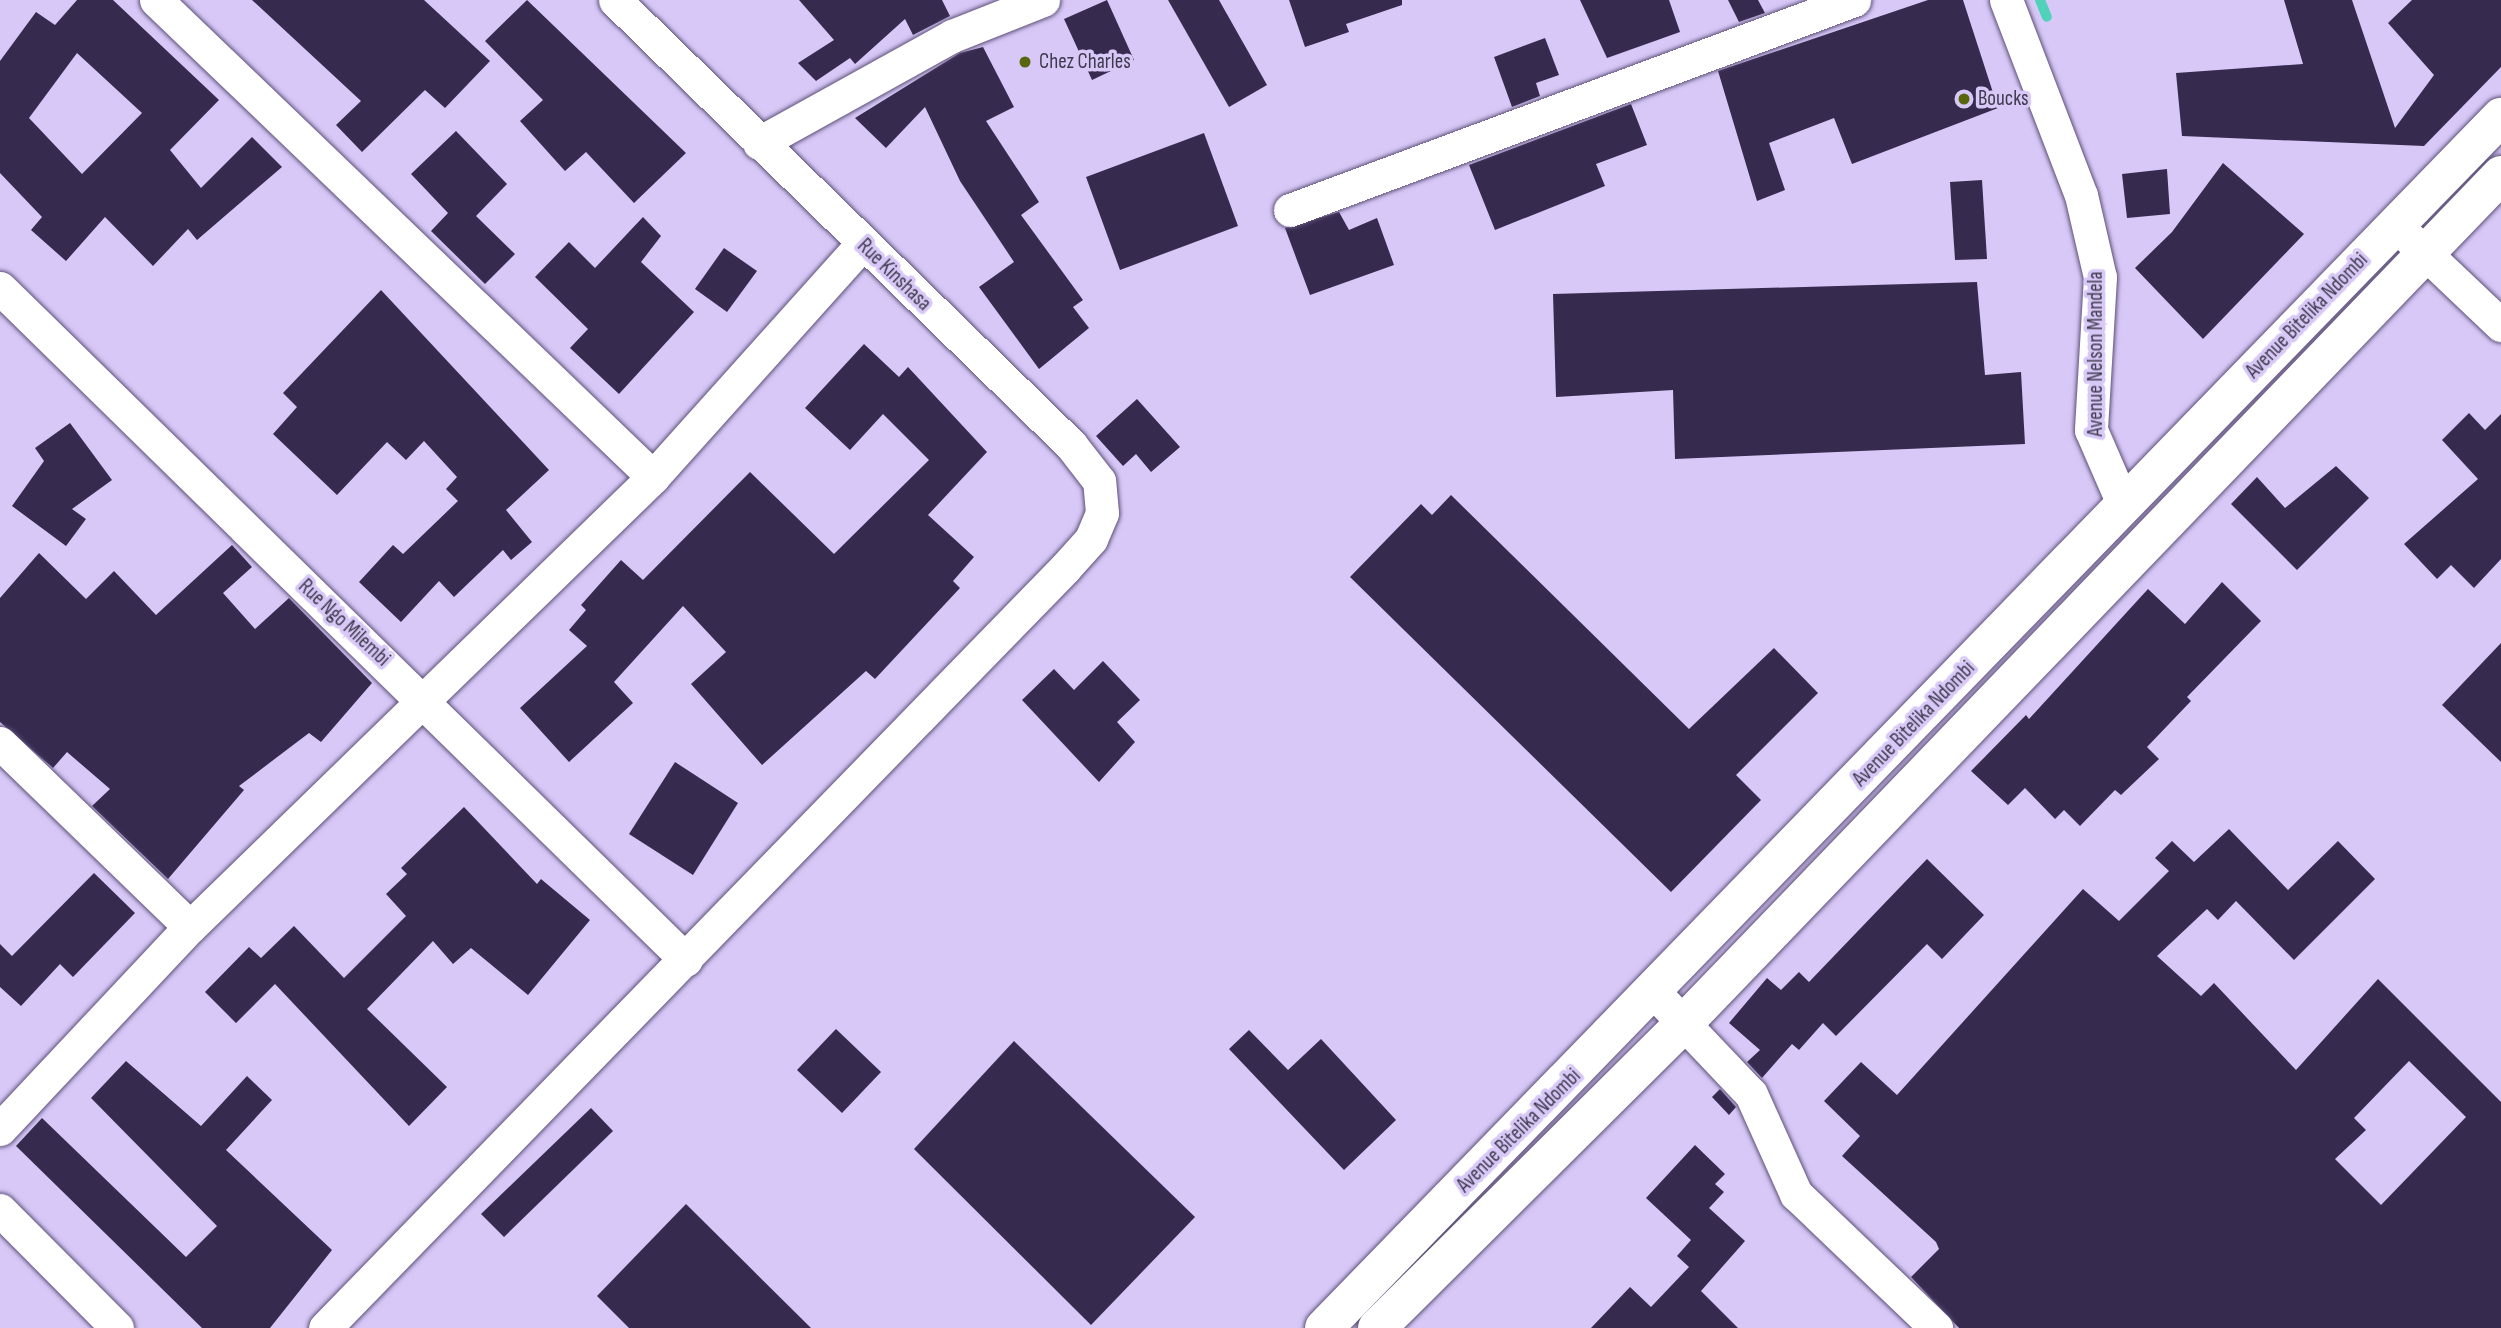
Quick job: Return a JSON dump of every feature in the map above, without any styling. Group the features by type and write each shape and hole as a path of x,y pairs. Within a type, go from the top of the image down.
{"highway":[{"name":"Avenue Bitelika Ndombi","path":"1324,1328 1656,992 2501,117"},
{"name":"Avenue Bitelika Ndombi","path":"1377,1328 1685,1022 2501,175"}],"street":[{"path":"156,0 653,477"},
{"name":"Rue Kinshasa","path":"325,1328 1065,568 1091,539 1102,513 1099,481 1071,445 759,144 615,0"},
{"path":"759,144 952,36 1043,0"},
{"path":"1290,210 1854,0"},
{"name":"Avenue Nelson Mandela","path":"2006,0 2081,195 2095,254 2100,277 2091,430 2124,506"},
{"path":"2395,225 2501,325"},
{"path":"0,1129 190,928 653,477 862,244"},
{"name":"Rue Ngo Milembi","path":"0,288 180,470 425,698 686,960"},
{"path":"0,743 190,928"},
{"path":"1656,992 1751,1094 1796,1194 1936,1328"},
{"path":"0,1210 117,1328"}],"building":[{"path":"77,0 113,0 219,100 170,150 201,188 252,137 282,167 197,240 188,229 153,266 105,217 66,261 31,230 42,217 0,173 0,61 36,12 55,25","holes":["77,53 142,113 82,174 29,118"]},
{"path":"252,0 424,0 490,61 445,108 425,90 362,152 336,125 361,101"},
{"path":"527,0 686,153 634,203 586,152 565,171 520,121 543,100 485,41"},
{"path":"799,0 942,0 950,16 913,35 905,19 855,64 850,58 816,81 798,63 834,40"},
{"path":"1107,0 1134,60 1092,80 1064,19"},
{"path":"1168,0 1219,0 1267,85 1229,107"},
{"path":"1289,0 1402,0 1402,5 1346,24 1349,32 1305,47"},
{"path":"1580,0 1669,0 1680,32 1607,58"},
{"path":"1728,0 1758,0 1765,13 1739,22"},
{"path":"1928,0 1963,0 1998,108 1852,164 1834,118 1769,143 1785,190 1757,201 1718,71"},
{"path":"2284,0 2352,0 2395,128 2434,75 2388,23 2412,0 2501,0 2501,67 2424,146 2182,136 2176,73 2303,64"},
{"path":"1545,38 1559,75 1536,83 1540,96 1512,107 1494,57"},
{"path":"983,47 1014,107 986,121 1039,202 1021,215 1083,300 1073,307 1089,328 1039,369 979,287 1014,262 960,181 925,107 886,148 855,118 960,53"},
{"path":"1631,104 1647,145 1596,164 1605,186 1495,230 1469,165"},
{"path":"456,131 507,184 476,216 515,254 485,284 431,231 448,213 411,174"},
{"path":"1204,133 1238,226 1120,270 1086,177"},
{"path":"2223,163 2304,234 2203,339 2135,268 2172,232"},
{"path":"2167,169 2170,214 2127,218 2122,174"},
{"path":"1982,180 1987,259 1955,260 1950,182"},
{"path":"1339,212 1349,230 1377,218 1394,265 1310,295 1285,228"},
{"path":"643,217 661,236 641,262 694,312 619,394 570,348 588,329 535,277 569,242 595,268"},
{"path":"724,248 757,271 727,312 695,289"},
{"path":"1977,282 1985,375 2021,372 2025,444 1675,459 1673,390 1556,397 1553,294"},
{"path":"381,290 549,470 506,510 532,542 511,560 503,550 454,597 439,581 401,622 359,582 393,545 403,554 458,501 446,489 457,477 424,441 406,460 387,442 337,495 273,434 297,407 283,393"},
{"path":"864,344 899,377 908,367 987,452 928,515 974,557 953,581 960,588 875,679 866,671 762,765 691,684 726,652 683,606 614,682 633,703 569,762 520,708 587,646 569,630 586,610 581,605 621,560 643,580 750,472 834,554 929,460 883,414 850,450 805,408"},
{"path":"1137,399 1180,447 1151,472 1136,454 1123,466 1096,436"},
{"path":"2469,413 2485,430 2501,414 2501,559 2474,588 2451,565 2437,579 2404,544 2478,479 2442,440"},
{"path":"70,423 112,480 72,509 86,519 66,546 12,506 44,461 35,448"},
{"path":"2336,466 2369,498 2297,570 2231,504 2257,477 2285,508"},
{"path":"1451,495 1689,729 1774,648 1818,693 1736,775 1761,800 1671,892 1350,577 1421,504 1432,515"},
{"path":"232,545 252,567 223,593 255,629 289,598 372,683 321,742 309,733 239,786 244,790 168,879 92,806 110,789 67,752 53,768 0,722 0,598 39,553 86,599 114,571 156,615"},
{"path":"2222,582 2261,621 2187,697 2191,701 2147,747 2159,759 2121,795 2115,790 2080,826 2064,810 2055,819 2025,788 2008,805 1971,771 2026,715 2029,719 2148,589 2185,624"},
{"path":"2501,643 2501,762 2442,705"},
{"path":"1103,661 1140,700 1117,722 1135,742 1099,782 1022,700 1054,669 1074,690"},
{"path":"675,762 738,803 693,875 629,834"},
{"path":"464,807 537,884 541,879 590,920 528,995 471,948 453,964 433,941 367,1009 447,1087 409,1126 275,984 236,1023 205,992 249,947 261,958 294,926 344,978 406,916 386,894 407,874 401,868"},
{"path":"2229,829 2288,890 2338,841 2375,879 2294,960 2236,901 2218,920 2207,909 2157,956 2201,996 2214,983 2296,1070 2378,979 2501,1102 2501,1328 1959,1328 1911,1277 1939,1249 1936,1242 1842,1156 1860,1136 1824,1101 1861,1062 1897,1095 2083,889 2119,921 2169,871 2155,858 2172,841 2194,862","holes":["2409,1061 2466,1117 2381,1205 2335,1159 2366,1130 2354,1118"]},
{"path":"1927,859 1984,915 1942,959 1927,944 1836,1036 1823,1023 1799,1050 1792,1044 1762,1078 1747,1062 1760,1050 1729,1023 1767,978 1781,990 1799,972 1809,982"},
{"path":"94,873 135,913 73,977 60,964 21,1006 0,987 0,944 12,956"},
{"path":"836,1029 881,1072 842,1113 797,1070"},
{"path":"1249,1030 1288,1070 1321,1039 1396,1120 1344,1170 1229,1049"},
{"path":"1014,1041 1195,1217 1091,1325 914,1149"},
{"path":"126,1061 201,1126 247,1076 272,1100 226,1150 332,1250 270,1328 202,1328 16,1146 42,1118 186,1257 217,1226 91,1098"},
{"path":"1720,1089 1736,1107 1729,1115 1712,1097"},
{"path":"591,1108 613,1131 504,1237 481,1214"},
{"path":"1695,1145 1725,1174 1715,1184 1724,1192 1709,1208 1745,1241 1701,1291 1738,1328 1591,1328 1630,1287 1651,1307 1689,1267 1677,1256 1691,1240 1646,1198"},
{"path":"686,1204 811,1328 629,1328 597,1296"}],"waterway":[{"path":"2040,0 2047,17"}],"place":[{"name":"Chez Charles","path":"1025,62"},
{"name":"Boucks","path":"1964,99"}]}
